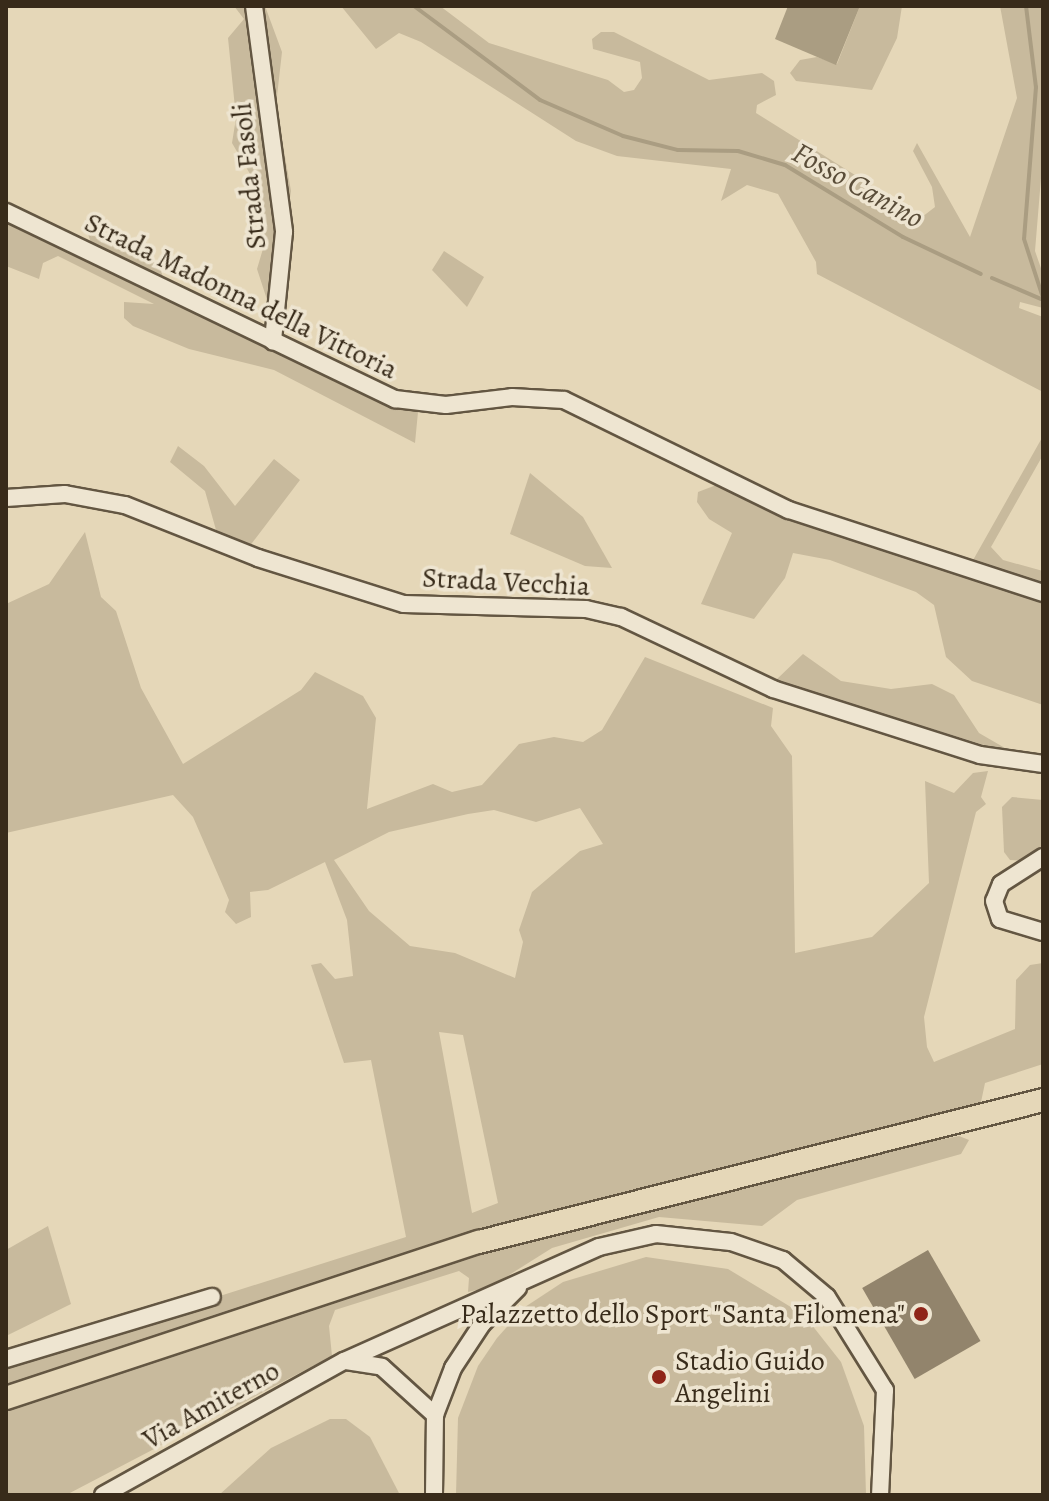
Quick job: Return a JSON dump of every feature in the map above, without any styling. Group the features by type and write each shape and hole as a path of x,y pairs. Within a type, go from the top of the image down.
{"highway":[{"path":"6,1398 479,1242 1043,1100"}],"street":[{"name":"Strada Fasoli","path":"254,6 284,232 273,341"},
{"name":"Strada Madonna della Vittoria","path":"6,212 360,384 417,404 564,400 802,515 1043,593"},
{"name":"Strada Vecchia","path":"6,498 65,494 125,505 258,558 404,604 586,609 621,617 773,689 980,755 1043,764"},
{"path":"1043,857 1001,884 994,901 1000,919 1043,932"},
{"name":"Via Amiterno","path":"103,1495 344,1361 599,1247 656,1234 731,1242 783,1260 827,1297 885,1390 880,1495"},
{"path":"434,1495 435,1415 453,1368 482,1324 527,1278"},
{"path":"6,1359 212,1297"},
{"path":"344,1361 382,1367 435,1415"}],"shaded area":[{"path":"234,6 265,6 282,52 276,105 291,191 272,315 257,269 265,242 257,186 232,143 236,118 228,38 244,19"},
{"path":"341,6 440,6 489,43 608,80 624,92 634,90 642,78 640,62 593,49 592,39 601,32 614,32 709,80 762,73 774,81 776,95 757,105 756,113 922,217 935,207 932,187 913,151 917,143 970,237 1017,98 1000,6 1043,6 1043,154 1035,251 1043,274 1043,308 1020,302 1019,308 1043,317 1043,392 817,274 816,262 778,194 747,185 721,201 731,169 617,156 576,141 421,42 399,33 376,49"},
{"path":"788,6 860,6 836,65 775,39"},
{"path":"860,6 902,6 897,38 872,90 796,81 790,73 800,60 817,57 837,64"},
{"path":"6,221 357,390 418,412 415,443 274,370 189,349 133,326 124,318 124,302 154,304 58,256 43,263 39,279 6,266"},
{"path":"88,234 140,251 160,266 163,278 91,243"},
{"path":"444,251 484,277 467,307 432,270"},
{"path":"1043,436 1043,455 991,547 1003,560 1043,571 1043,586 972,562"},
{"path":"178,446 204,466 235,506 274,459 300,480 246,551 218,537 205,491 170,462"},
{"path":"530,473 583,517 612,568 585,566 510,534"},
{"path":"719,484 1043,599 1043,705 972,681 946,657 934,605 916,592 830,560 793,553 785,578 754,619 701,604 732,533 709,519 697,502 698,492"},
{"path":"85,532 101,597 116,611 141,688 183,764 301,690 315,672 363,696 376,718 367,809 433,784 452,792 482,785 519,744 554,737 583,742 602,730 645,657 773,708 771,726 792,756 795,953 872,937 929,883 925,781 954,793 973,773 988,771 981,797 986,804 976,812 924,1017 927,1047 934,1062 1015,1029 1016,980 1030,965 1043,963 1043,1064 985,1083 981,1102 411,1252 6,1389 6,1364 406,1237 371,1060 344,1063 311,965 321,963 335,979 353,976 347,920 325,862 268,890 250,892 251,917 236,924 225,912 229,900 193,817 173,795 6,833 6,604 49,584","holes":["580,808 603,844 580,851 532,892 519,930 523,942 515,978 455,953 410,946 369,911 334,860 389,832 468,814 494,810 536,822","439,1032 463,1035 498,1203 472,1213"]},
{"path":"803,654 841,681 891,689 932,684 954,695 979,733 1017,755 775,681"},
{"path":"1012,797 1043,800 1043,862 1010,860 1004,852 1002,807"},
{"path":"959,1136 969,1140 961,1154 797,1200 762,1226 659,1217 552,1248 490,1287 468,1292 469,1278 459,1271 335,1310 329,1326 332,1356 66,1495 6,1495 6,1409 146,1355 436,1261 819,1163"},
{"path":"48,1226 71,1304 6,1336 6,1250"},
{"name":"Stadio Guido Angelini","path":"646,1257 728,1269 804,1315 841,1362 864,1426 866,1495 456,1495 458,1418 478,1366 497,1338 525,1307 563,1282"},
{"path":"330,1419 346,1419 370,1437 400,1495 219,1495 271,1448"}],"building":[{"name":"Palazzetto dello Sport \"Santa Filomena\"","path":"928,1250 980,1341 915,1379 862,1288"}],"waterway":[{"name":"Fosso Canino","path":"414,6 540,100 623,136 678,150 738,151 785,165 903,237 981,274"},
{"path":"1026,6 1036,87 1024,239 1043,298"},
{"name":"Fosso Canino","path":"992,278 1041,299"}],"place":[{"name":"Palazzetto dello Sport \"Santa Filomena\"","path":"921,1314"},
{"name":"Stadio Guido Angelini","path":"659,1377"}]}
